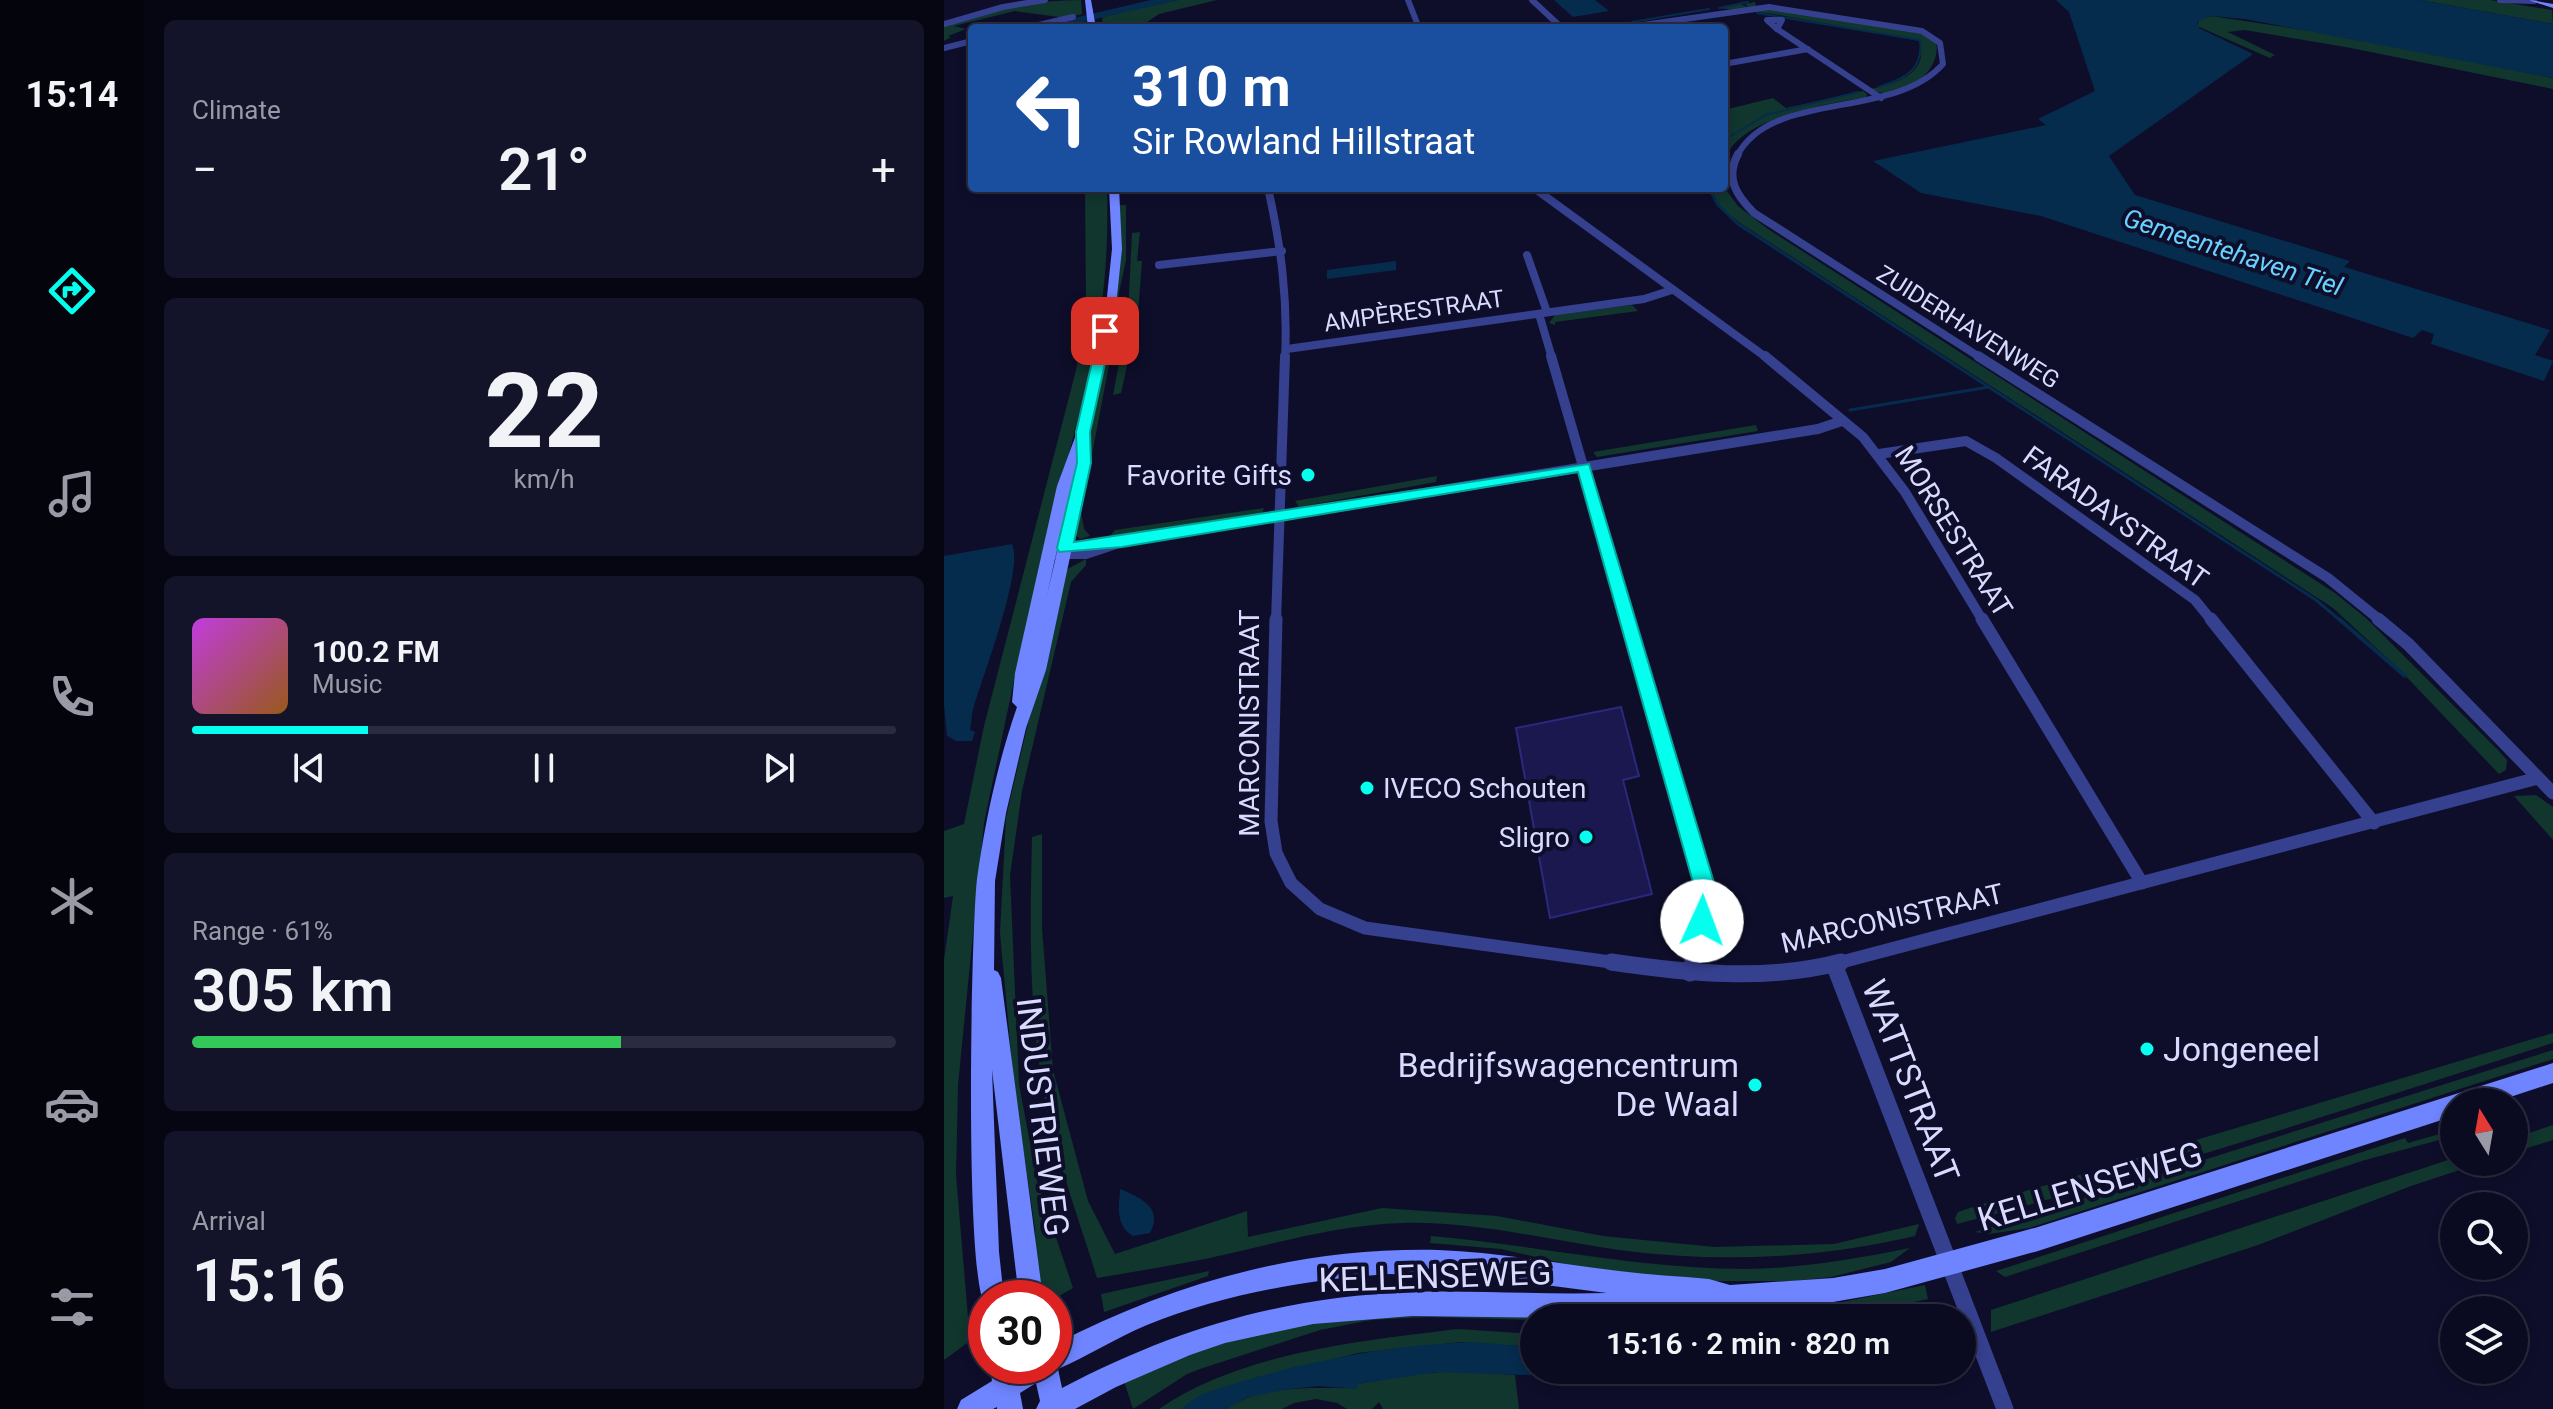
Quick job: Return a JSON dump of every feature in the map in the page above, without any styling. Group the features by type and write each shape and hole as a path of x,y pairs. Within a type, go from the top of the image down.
{"main road":[{"path":"1088,0 1091,21"},
{"path":"2534,0 2553,6"},
{"name":"INDUSTRIEWEG","path":"991,1280 981,1102 986,881 997,813 1018,728 1023,673 1084,463 1083,432 1111,306 1117,249 1114,192"},
{"name":"INDUSTRIEWEG","path":"986,944 1029,1280"},
{"path":"2506,1088 2553,1073"},
{"name":"KELLENSEWEG","path":"1052,1408 1107,1378 1189,1343 1249,1325 1313,1312 1412,1304 1573,1306 1689,1303 1739,1295 1833,1290 1949,1265 2038,1239 2440,1110"},
{"name":"KELLENSEWEG","path":"1072,1349 1178,1302 1269,1276 1331,1265 1440,1262 1739,1295"},
{"path":"1046,1384 1052,1408"},
{"path":"970,1409 1005,1387"}],"street":[{"path":"944,24 1003,7 1045,0"},
{"path":"1408,0 1417,24"},
{"path":"1532,0 1558,24"},
{"path":"2500,0 2534,0"},
{"path":"1650,24 1758,4"},
{"name":"ZUIDERHAVENWEG","path":"1758,4 1922,31 1938,37 1943,46 1943,64 1935,74 1908,90 1801,115 1759,133 1734,156 1730,179 1736,192 1752,211 2339,586 2408,644 2553,793"},
{"path":"1709,5 1720,13"},
{"path":"1043,24 1073,17"},
{"path":"1777,29 1881,98"},
{"path":"944,48 968,42"},
{"path":"1728,63 1808,49"},
{"name":"MARCONISTRAAT","path":"1269,192 1282,251 1287,349 1278,517 1271,821 1276,853 1291,883 1320,909 1365,928 1730,977 1834,964 2538,778"},
{"name":"MORSESTRAAT","path":"1539,192 1767,358 1879,454 2142,883"},
{"path":"1159,265 1282,251"},
{"name":"AMPÈRESTRAAT","path":"1527,255 1543,313"},
{"name":"AMPÈRESTRAAT","path":"1287,349 1644,299 1672,290"},
{"path":"1543,313 1584,467 1705,886 1702,921 1690,973"},
{"path":"1059,553 1106,549 1122,542 1818,429 1842,421"},
{"name":"FARADAYSTRAAT","path":"1879,454 1966,441 1996,458 2195,600 2374,823"},
{"name":"WATTSTRAAT","path":"1834,964 2005,1409"}],"green space":[{"path":"1081,0 1082,14 1066,18 1015,11 954,26 966,29 948,36 951,37 944,41 944,25 995,10"},
{"path":"1178,0 1217,0 1159,14 1144,24 1103,24 1102,16"},
{"path":"2420,0 2490,0 2552,10 2553,24"},
{"path":"1755,2 1756,6 1917,31 1936,42 1936,54 1932,65 1916,83 1905,89 1881,93 1870,89 1900,80 1915,69 1920,61 1919,41 1774,14 1718,8 1741,4 1749,8 1745,4"},
{"path":"2211,16 2338,35 2553,78 2553,89 2351,48 2245,30 2228,32 2275,55 2270,58 2197,26 2199,20"},
{"path":"1863,91 1867,94 1866,97 1808,109 1766,123 1748,133 1728,153 1728,109 1773,98 1786,108"},
{"path":"1085,192 1107,192 1102,301 1086,303"},
{"path":"1711,192 1728,192 1738,206 1768,229 2335,593 2366,618 2498,750 2507,760 2506,770 2499,774 2399,669 2333,608 1740,223 1719,206"},
{"path":"1120,205 1126,205 1126,260 1081,512 1084,529 1090,536 1080,539 1074,534 1115,292"},
{"path":"1140,232 1137,261 1142,261 1138,314 1121,393 1113,395 1128,314 1132,233"},
{"path":"1101,305 1087,381 1019,657 984,823 958,1085 956,1175 968,1342 944,1360 944,960 953,896 944,898 944,831 964,824 984,726 1076,370 1086,307"},
{"path":"1632,305 1638,311 1555,322 1555,325 1549,323 1555,315"},
{"path":"1756,425 1758,431 1597,457 1593,452"},
{"path":"1437,476 1436,482 1299,507 1295,501"},
{"path":"1264,508 1262,514 1110,536 1115,530"},
{"path":"1086,559 1086,565 1071,582 1022,791 1010,876 1019,1084 1037,1181 1070,1280 1036,1280 1035,1229 1014,1085 1000,933 1006,817 1064,571"},
{"path":"2536,795 2553,807 2553,840 2514,796"},
{"path":"1042,834 1042,928 1053,1070 1088,1201 1115,1254 1247,1211 1248,1237 1382,1208 1497,1216 1603,1236 1715,1247 1834,1244 1919,1224 1915,1236 1805,1254 1694,1257 1619,1250 1484,1228 1402,1223 1327,1232 1205,1259 1097,1278 1052,1131 1036,1042 1031,939 1032,837"},
{"path":"2553,1033 2553,1043 2256,1138 1957,1224 1955,1218 1958,1212 1976,1206"},
{"path":"2553,1050 2553,1059 2463,1088 2440,1088 2440,1095 2029,1228 1989,1234 1975,1232"},
{"path":"2553,1125 2553,1140 2528,1148 2528,1133"},
{"path":"2440,1134 2440,1140 2365,1160 2005,1277 1996,1271 2405,1138 2408,1143"},
{"path":"2440,1163 2441,1176 2258,1245 1991,1332 1991,1310"},
{"path":"1431,1236 1707,1268 1788,1267 1910,1248 1891,1262 1831,1277 1794,1281 1697,1281 1600,1272 1501,1249 1430,1243"},
{"path":"1209,1271 1208,1276 1104,1312 1101,1294"},
{"path":"1925,1285 1928,1299 1905,1304 1832,1304"},
{"path":"1388,1311 1520,1316 1520,1320 1428,1317 1371,1320 1320,1330 1187,1374 1133,1409 1124,1381 1232,1337"},
{"path":"1458,1329 1520,1333 1520,1346 1461,1342 1358,1353 1211,1391 1182,1409 1159,1409 1227,1374 1265,1362 1303,1352"},
{"path":"1454,1371 1515,1375 1519,1409 1383,1409 1379,1402 1372,1409 1347,1409 1337,1403 1316,1399 1282,1409 1226,1409 1273,1391 1357,1388 1357,1384"}],"water":[{"path":"1151,0 1178,0 1074,24 1048,24"},
{"path":"1554,0 1595,0 1609,11 1573,17"},
{"name":"Gemeentehaven Tiel","path":"2056,0 2420,0 2553,24 2553,78 2245,19 2211,16 2197,22 2199,28 2253,54 2109,156 2135,195 2350,261 2344,267 2550,330 2535,355 2553,361 2544,381 2431,344 2434,334 2422,330 2413,338 2041,216 1921,193 1873,161 2046,125 2038,119 2095,91 2069,12"},
{"path":"1396,261 1396,270 1327,279 1327,270"},
{"path":"1012,544 1014,557 1008,598 973,709 970,730 975,732 972,741 956,741 947,736 944,705 944,556"},
{"path":"1120,1189 1142,1200 1152,1210 1154,1224 1150,1233 1133,1236 1123,1227 1119,1215"},
{"path":"1470,1342 1520,1346 1520,1375 1436,1372 1357,1384 1357,1389 1318,1386 1282,1390 1246,1398 1226,1409 1182,1409 1195,1398 1211,1391 1299,1366 1356,1354"}],"building":[{"name":"Sligro","path":"1621,707 1639,776 1623,780 1652,894 1550,918 1516,728"}],"waterway":[{"path":"1719,8 1748,2"},
{"path":"1632,22 1709,9"},
{"path":"1757,13 1920,40 1919,59 1910,72 1879,87"},
{"path":"1728,138 1766,115 1858,92"},
{"path":"1711,192 1718,205 1738,224 1989,387"},
{"path":"1850,410 1989,387"},
{"path":"1989,387 2316,600 2341,621"},
{"path":"2339,619 2405,676"}],"place":[{"name":"Favorite Gifts","path":"1308,475"},
{"name":"IVECO Schouten","path":"1367,788"},
{"name":"Sligro","path":"1586,837"},
{"name":"Jongeneel","path":"2147,1049"},
{"name":"Bedrijfswagencentrum De Waal","path":"1755,1085"}],"route":[{"path":"1105,331 1083,432 1084,463 1065,548 1108,541 1122,542 1584,467 1705,886 1702,921"}]}
